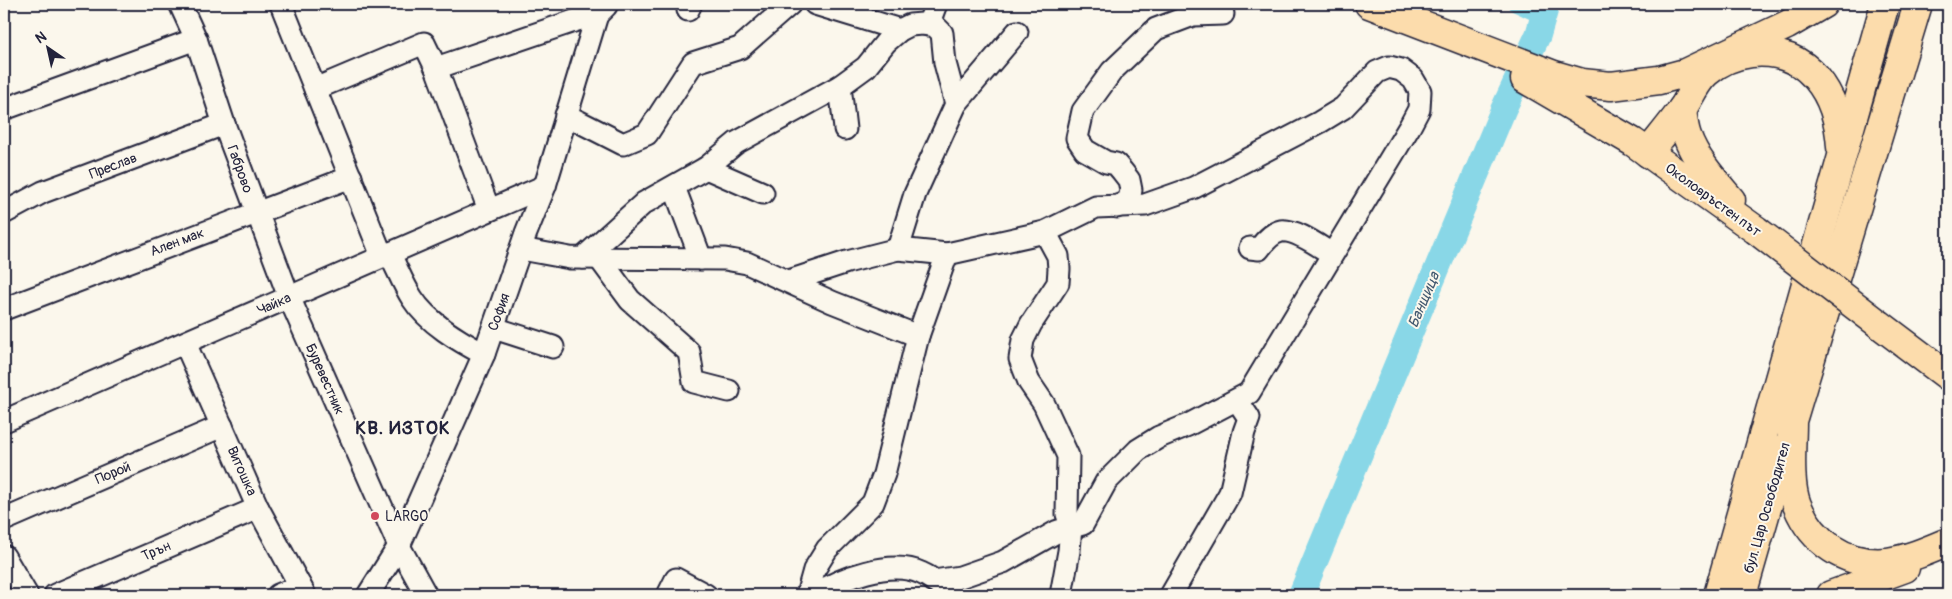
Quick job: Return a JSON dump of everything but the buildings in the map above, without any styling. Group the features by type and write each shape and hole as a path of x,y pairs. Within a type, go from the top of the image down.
{"main road":[{"path":"1373,5 1464,43 1554,75 1576,94 1611,86 1685,74 1787,25 1823,4"},
{"name":"бул. Цар Освободител","path":"1718,595 1885,4"},
{"name":"бул. Цар Освободител","path":"1742,595 1792,421 1918,4"},
{"path":"1641,148 1682,109 1693,88 1706,73 1723,60 1743,54 1763,52 1782,55 1802,64 1816,77 1827,92 1836,111 1840,127 1842,156"},
{"path":"1641,148 1685,74"},
{"name":"Околовръстен път","path":"1576,94 1641,148 1756,230 1948,376"},
{"path":"1682,109 1686,135 1695,153 1706,170 1756,230"},
{"path":"1792,421 1792,473 1797,504 1816,535 1833,551 1868,562 1886,562 1928,551 1948,542"},
{"path":"1831,595 1854,591 1948,552"}],"street":[{"name":"Габрово","path":"180,4 196,39 224,124 289,298"},
{"path":"281,4 351,177 386,255 413,299 424,312 455,340 484,354"},
{"path":"566,115 623,144 647,134 693,62 740,48 790,4"},
{"path":"815,4 900,30"},
{"path":"928,25 936,4"},
{"path":"436,68 577,20 601,8"},
{"name":"София","path":"368,595 399,546 484,354 545,186 601,8"},
{"path":"1117,207 1129,200 1131,190 1128,180 1116,164 1106,162 1085,150 1077,138 1083,111 1112,71 1156,29 1193,15 1223,14"},
{"path":"591,258 644,202 706,168 736,143 840,86 866,67 886,42 900,30 910,25 934,25 942,33 945,64 956,104"},
{"path":"898,249 915,194 956,104 1017,32"},
{"path":"4,109 196,39"},
{"path":"315,89 424,43 436,68 489,210"},
{"path":"789,281 847,262 898,249 947,254 1045,232 1096,208 1146,205 1193,188 1320,122 1343,108 1376,72 1389,67 1401,70 1413,79 1420,91 1419,109 1248,393 1188,425 1159,437 1138,450 1106,482 1083,524 1058,531 1003,562 960,577 934,581"},
{"path":"840,86 845,130"},
{"name":"Преслав","path":"4,213 43,192 224,124"},
{"path":"706,168 763,193"},
{"name":"Ален мак","path":"4,309 351,177"},
{"name":"Чайка","path":"4,421 545,186"},
{"path":"674,187 701,259"},
{"path":"1250,248 1259,248 1266,239 1281,231 1298,235 1332,254"},
{"path":"1045,232 1058,256 1058,283 1027,332 1023,340 1020,359 1029,382 1044,404 1068,456 1067,514 1071,527 1069,551 1061,595"},
{"path":"521,249 570,258 724,259 747,264 789,281 832,302 918,336"},
{"path":"807,595 814,570 827,549 873,503 884,474 918,336 947,254"},
{"path":"591,258 630,300 689,352 694,382 729,391"},
{"name":"Буревестник","path":"289,298 399,546 426,595"},
{"path":"494,328 554,347"},
{"name":"Витошка","path":"185,343 258,508 302,591"},
{"path":"1171,595 1230,493 1249,418 1237,400"},
{"name":"Порой","path":"4,520 222,426"},
{"name":"Трън","path":"54,595 258,508"},
{"path":"4,556 27,595"},
{"path":"814,595 844,580 894,567 921,572 953,595"},
{"path":"672,587 706,595"},
{"path":"278,595 302,591"}],"waterway":[{"path":"1515,4 1543,17"},
{"name":"Банщица","path":"1301,595 1503,110 1538,35 1547,4"}],"place":[{"name":"LARGO","path":"375,516"}],"district":[{"name":"КВ. ИЗТОК","path":"403,428"}]}
